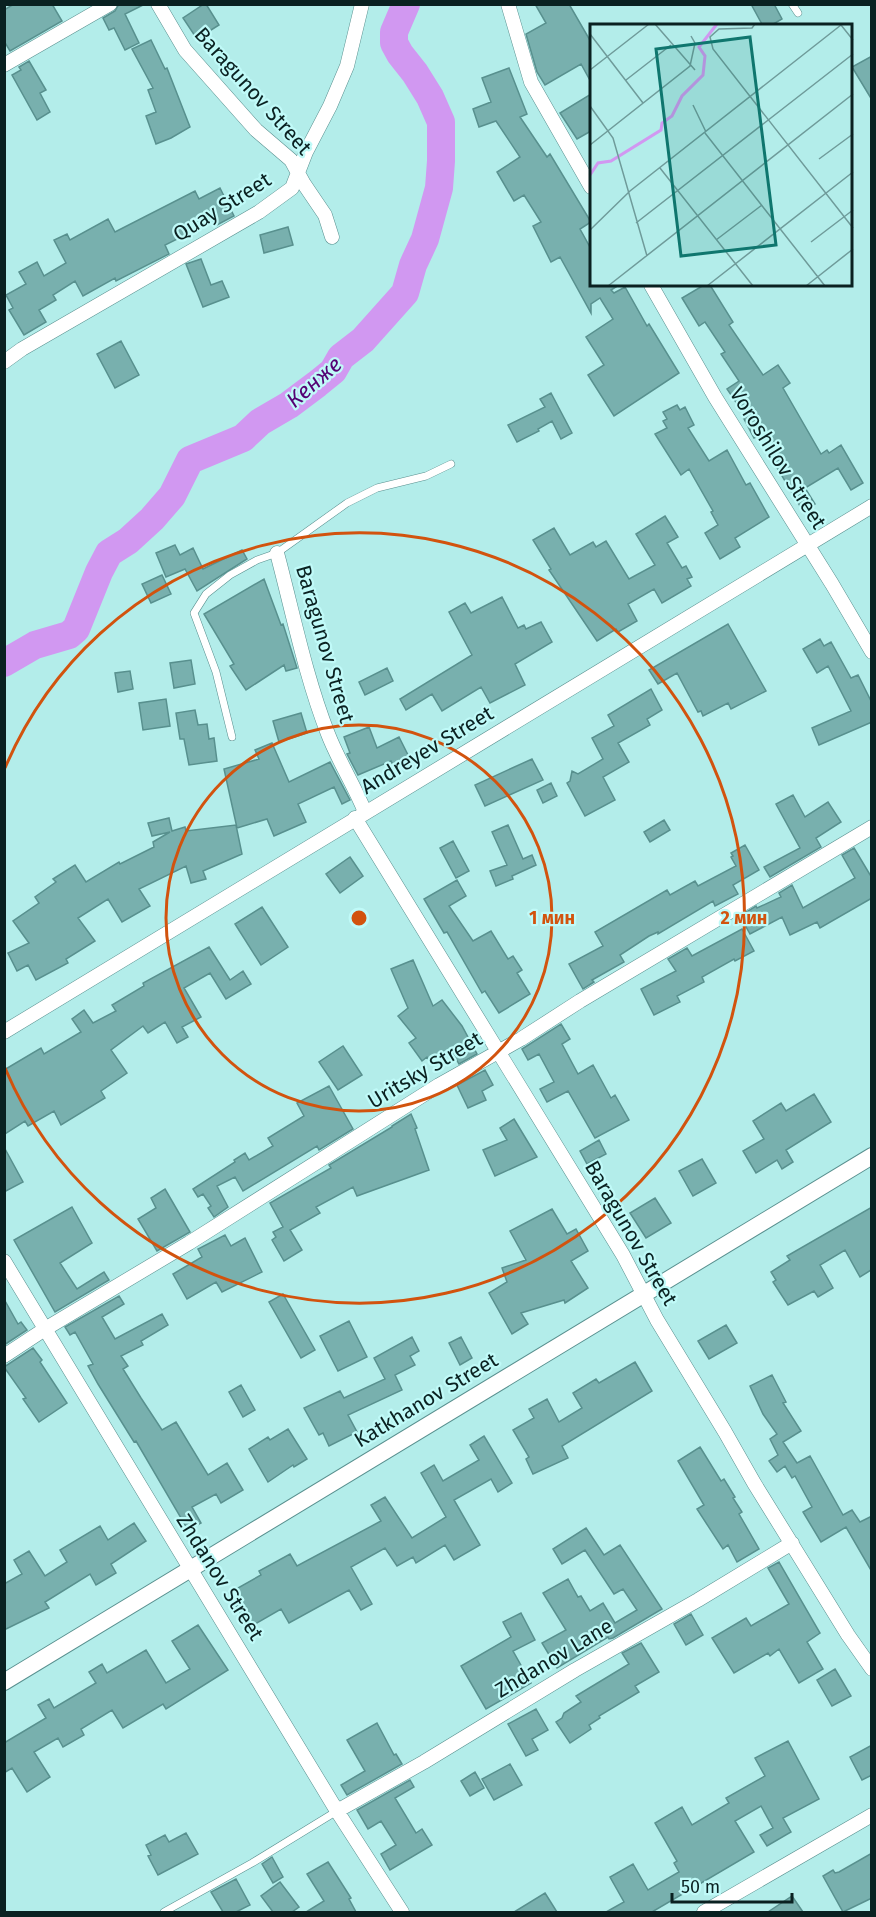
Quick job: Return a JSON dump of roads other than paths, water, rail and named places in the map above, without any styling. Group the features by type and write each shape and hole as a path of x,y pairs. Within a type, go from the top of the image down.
{"street":[{"path":"4,65 110,4"},
{"name":"Baragunov Street","path":"158,4 185,50 256,130 291,160 325,215 332,237"},
{"name":"Quay Street","path":"4,362 22,349 259,212 292,188 306,152 330,106 347,66 362,4"},
{"path":"508,4 531,82 590,185"},
{"name":"Voroshilov Street","path":"652,286 715,397 872,652"},
{"name":"Andreyev Street","path":"4,1032 872,506"},
{"name":"Baragunov Street","path":"277,553 297,634 322,718 353,784 360,815 498,1051 623,1256 657,1320 754,1483 872,1669"},
{"name":"Uritsky Street","path":"4,1356 189,1243 439,1085 872,827"},
{"name":"Katkhanov Street","path":"4,1682 872,1156"},
{"name":"Zhdanov Street","path":"4,1261 338,1811 402,1912"},
{"name":"Zhdanov Lane","path":"338,1811 792,1543"},
{"path":"704,1912 872,1815"}],"lane":[{"path":"792,4 798,13"},
{"path":"232,737 216,672 194,613 206,594 230,574 277,553 347,503 377,488 426,476 451,464"},
{"path":"164,1912 338,1811"}],"waterway":[{"name":"Кенже","path":"4,663 35,645 69,635 76,629 109,553 128,541 152,519 172,496 190,460 243,438 260,422 289,405 317,384 333,371 341,357 363,340 405,293 413,265 425,239 439,188 441,161 441,122 430,97 394,43 394,32 406,4"}]}
